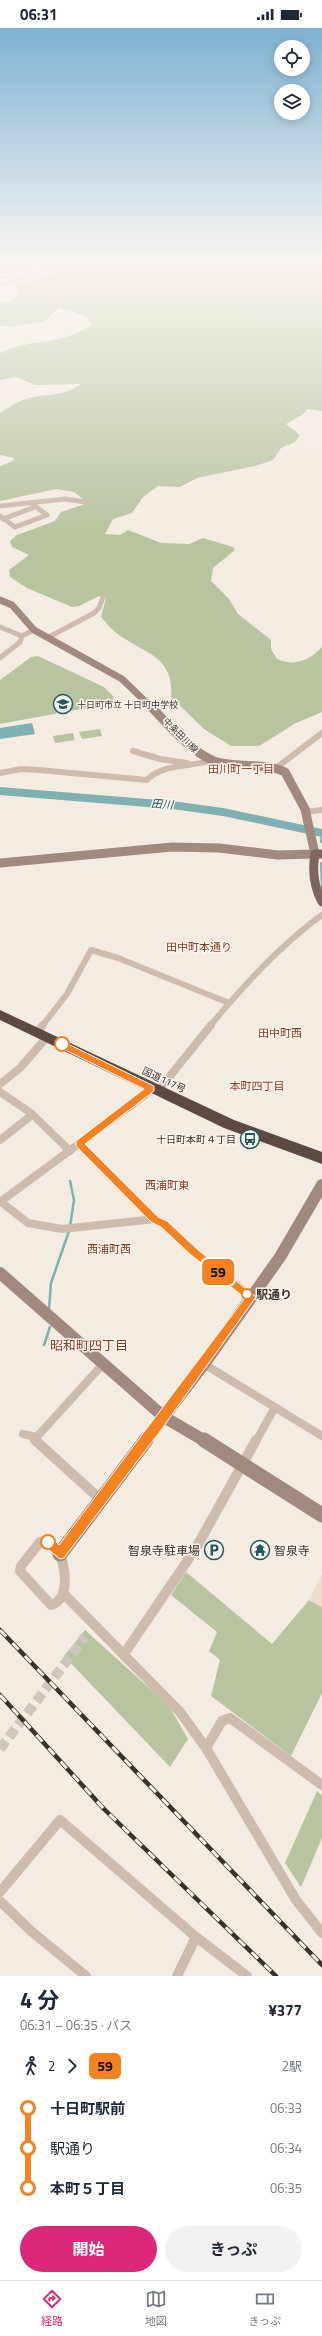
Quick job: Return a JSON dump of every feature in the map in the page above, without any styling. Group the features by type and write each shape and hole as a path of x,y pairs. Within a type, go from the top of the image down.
{"highway":[{"name":"国道117号","path":"0,1015 229,1124 322,1158"}],"main road":[{"name":"中条田川線","path":"0,600 12,605 34,630 92,660 122,679 209,761 228,766 276,768"},
{"path":"276,768 285,772 290,778 306,812 318,854 315,886 322,902"},
{"path":"0,863 172,847 219,848 278,855 318,854"},
{"path":"60,1554 204,1364 252,1297 280,1257 322,1185"},
{"path":"0,1273 164,1416 244,1464 322,1515"}],"street":[{"path":"0,506 33,505 65,499 86,502"},
{"path":"2,518 14,527 47,515 33,505"},
{"path":"2,518 33,505"},
{"path":"47,638 94,613 100,608 103,597"},
{"path":"0,627 22,636"},
{"path":"0,658 20,642 22,636 34,630"},
{"path":"276,768 322,733"},
{"path":"133,751 160,759 188,763 202,763 209,761"},
{"path":"0,773 9,773 23,769 91,773 147,780 150,775 154,773 188,763"},
{"path":"306,812 322,810"},
{"path":"155,1219 62,1229 28,1223 0,1202 155,1090 229,1002 302,930 322,915"},
{"path":"0,1084 20,1068 67,994 91,950 118,958 229,1002"},
{"path":"0,1092 32,1115 70,1151"},
{"path":"0,1140 32,1115"},
{"path":"80,1144 155,1219 164,1224 194,1252 252,1297"},
{"path":"102,1500 36,1443 36,1437 103,1364"},
{"path":"204,1364 274,1409 322,1436"},
{"path":"124,1654 196,1548 274,1409"},
{"path":"23,1434 36,1437"},
{"path":"63,1593 54,1604 51,1604 20,1571 21,1566 40,1542 48,1542 60,1554 63,1593 180,1712 206,1748 296,1900 322,1933"},
{"path":"206,1748 222,1721 230,1718 322,1784"},
{"path":"0,1892 60,1820 196,1937 247,1976"},
{"path":"0,1902 31,1931 86,1976"},
{"path":"178,1976 196,1937"}],"green space":[{"path":"0,353 322,353 322,411 308,409 302,415 286,424 300,435 295,442 281,448 273,460 255,466 197,478 180,487 158,486 143,497 132,513 113,519 105,534 120,535 128,530 161,543 189,544 203,538 233,547 235,550 213,568 211,581 229,599 238,614 271,640 271,649 277,659 290,662 302,661 317,652 322,647 322,712 296,723 259,746 231,746 204,729 171,697 171,683 162,663 154,656 110,628 101,617 106,598 99,596 79,606 72,607 27,588 10,577 9,570 29,555 12,547 10,541 17,535 55,521 61,512 88,503 74,492 56,489 0,501 0,466 13,461 14,458 0,455 0,413 25,400 64,392 76,388 81,384 35,385 16,377 0,380"},
{"path":"38,656 104,687 113,696 113,703 0,724 0,680 31,657"},
{"path":"100,729 102,736 82,739 79,732"},
{"path":"73,733 75,740 55,743 53,736"},
{"path":"186,1572 272,1644 309,1600 322,1607 322,1693 291,1756 211,1696 220,1660 209,1651 217,1632 171,1595"},
{"path":"85,1630 169,1706 188,1739 170,1767 64,1656"},
{"path":"317,1791 322,1795 322,1838 301,1887 285,1863"}],"shaded area":[{"path":"322,1574 322,1607 309,1600"}],"water":[{"path":"32,723 35,734 0,739 0,728"}],"waterway":[{"name":"田川","path":"0,791 172,805 223,812 322,833"},
{"path":"321,842 322,833"},
{"path":"321,863 322,889"},
{"path":"70,1181 74,1200 70,1227"},
{"path":"49,1309 51,1283 69,1231"},
{"path":"44,1345 50,1327"}],"tunnel":[{"path":"0,1749 85,1637"}],"railway":[{"path":"0,1630 322,1965"},
{"path":"0,1695 104,1809 276,1976"}],"bus line":[{"name":"59","path":"48,1542 60,1554 204,1364 252,1297 226,1279 164,1224 155,1219 80,1144 145,1095 151,1088 62,1044"}],"place":[{"name":"十日町市立 十日町中学校","path":"63,704"},
{"name":"十日町本町４丁目","path":"250,1139"},
{"name":"駅通り","path":"247,1294"},
{"name":"智泉寺駐車場","path":"214,1550"},
{"name":"智泉寺","path":"260,1550"}],"district":[{"name":"田川町一丁目","path":"241,769"},
{"name":"田中町本通り","path":"199,947"},
{"name":"田中町西","path":"280,1033"},
{"name":"本町四丁目","path":"257,1086"},
{"name":"西浦町東","path":"167,1185"},
{"name":"西浦町西","path":"109,1249"},
{"name":"昭和町四丁目","path":"89,1345"}]}
